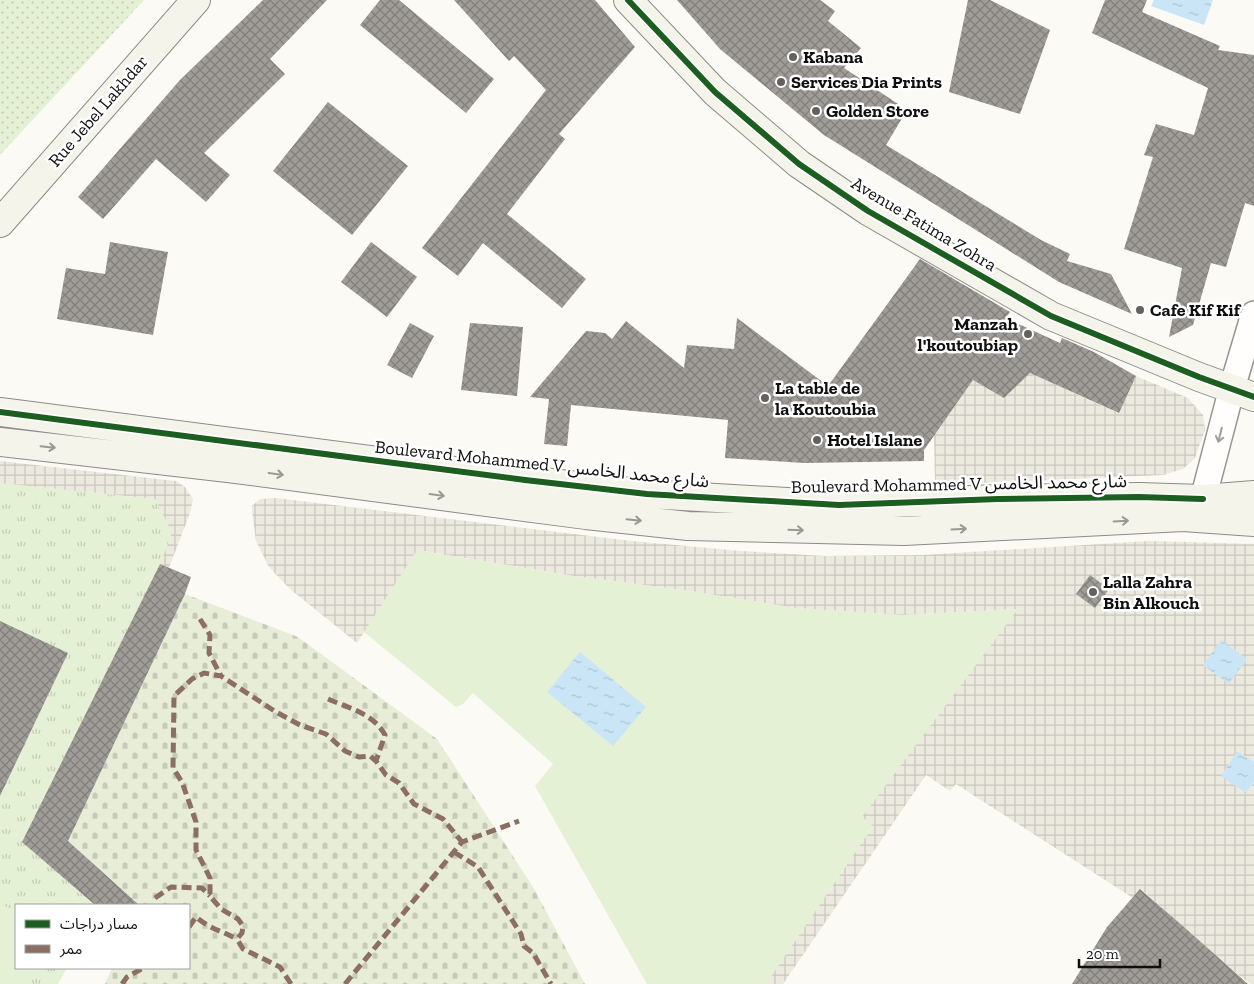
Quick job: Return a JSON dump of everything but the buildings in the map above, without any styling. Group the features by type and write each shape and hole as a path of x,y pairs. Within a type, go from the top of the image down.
{"main road":[{"name":"Rue Jebel Lakhdar","path":"0,223 196,0"},
{"name":"Avenue Fatima Zohra","path":"628,0 715,92 799,164 868,211 1050,316 1199,377 1243,392"},
{"name":"Boulevard Mohammed V شارع محمد الخامس","path":"0,412 647,494 839,505 998,499 1138,497 1203,499 1254,495"},
{"path":"0,442 228,468 586,515 688,526 904,531 1183,517 1254,522"}],"street":[{"path":"1203,499 1243,392 1254,314"}],"green space":[{"path":"0,0 144,0 0,155"},
{"path":"0,483 155,499 172,533 160,564 22,842 94,904 15,904 15,969 66,969 58,984 0,984"},
{"path":"416,550 574,576 684,590 796,608 902,615 1019,609 863,817 873,826 766,984 647,984 535,786 553,764 473,693 463,704 456,707 364,632"},
{"path":"185,594 298,637 437,739 533,887 585,984 105,984 112,969 190,969 190,904 137,904 68,841"},
{"path":"0,904 15,911 15,969 33,969 26,984 0,984"}],"shaded area":[{"path":"1030,373 1118,413 1136,376 1188,398 1203,415 1205,430 1195,458 1183,469 1163,475 935,485 934,435 973,380"},
{"path":"0,461 176,481 185,487 193,499 190,513 169,568 160,564 172,533 155,499 0,483"},
{"path":"276,498 632,541 741,551 825,556 922,555 1149,541 1254,544 1254,762 1237,751 1246,793 1254,782 1254,984 1250,984 1230,968 1141,889 1133,898 956,784 950,791 926,775 783,984 766,984 873,826 862,817 1018,609 902,615 796,608 684,590 574,576 417,550 357,643 290,589 269,567 256,541 252,506 260,499"}],"water":[{"path":"1154,0 1213,0 1204,25 1151,6"},
{"path":"1221,640 1247,659 1229,684 1203,665"},
{"path":"580,652 646,707 613,746 547,692"},
{"path":"1237,751 1254,762 1254,782 1246,793 1221,776"}],"marked path":[{"path":"200,619 210,635 209,653 221,676"},
{"path":"291,984 280,967 243,949 237,939 242,933 243,926 238,919 221,909 210,896 210,878 196,850 196,822 182,782 173,768 174,696 192,679 204,673 221,676 276,712 300,725 326,734 345,751 359,757 370,756 386,775 399,783 414,804 443,819 462,842"},
{"path":"328,699 360,712 380,728 385,735 376,761"},
{"path":"345,984 462,842 519,821"},
{"path":"454,852 478,867 521,934 524,946 533,953 551,984"},
{"path":"155,898 171,887 202,888 210,896"},
{"path":"190,926 196,917 211,927 237,939"},
{"path":"122,984 127,977 141,969"}],"cycle path":[{"path":"628,0 715,92 799,164 868,211 1051,316 1199,377 1254,397"},
{"path":"0,412 647,494 839,505 998,499 1139,497 1203,499"}],"place":[{"name":"Kabana","path":"793,57"},
{"name":"Services Dia Prints","path":"781,82"},
{"name":"Golden Store","path":"816,111"},
{"name":"Cafe Kif Kif","path":"1140,310"},
{"name":"Manzah l'koutoubiap","path":"1028,334"},
{"name":"La table de la Koutoubia","path":"765,398"},
{"name":"Hotel Islane","path":"817,440"},
{"name":"Lalla Zahra Bin Alkouch","path":"1093,592"}]}
